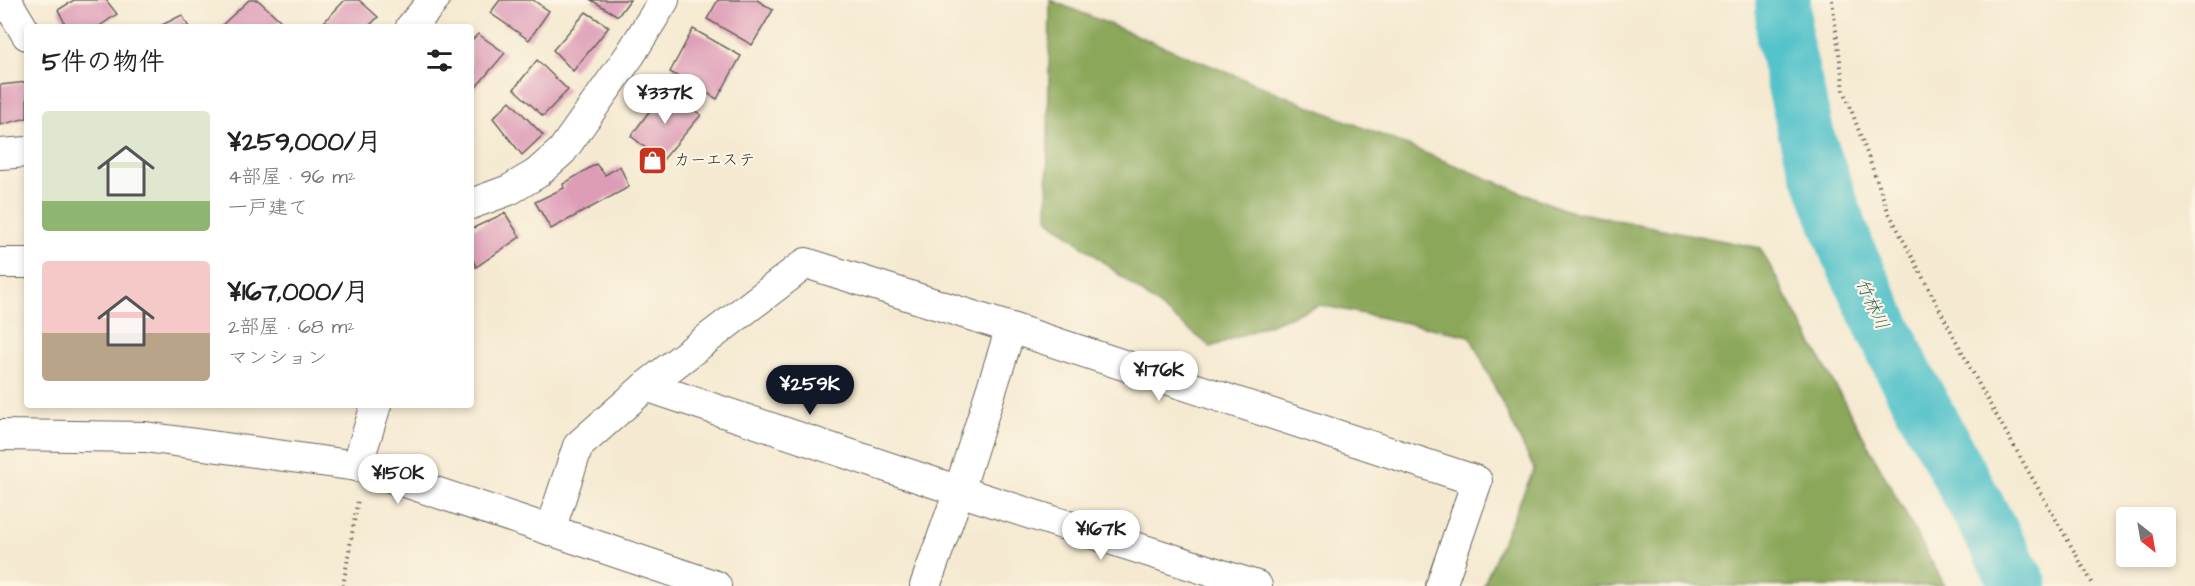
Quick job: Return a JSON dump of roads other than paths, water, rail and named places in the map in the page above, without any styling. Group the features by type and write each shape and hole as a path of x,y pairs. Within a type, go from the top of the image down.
{"street":[{"path":"6,0 24,30"},
{"path":"414,24 434,0"},
{"path":"474,203 509,190 536,174 562,151 630,55 664,0"},
{"path":"0,154 24,152"},
{"path":"0,263 24,263"},
{"path":"550,530 578,446 646,386 806,263 1477,481 1441,586"},
{"path":"925,586 959,490 1011,328"},
{"path":"646,386 1257,586"},
{"path":"360,467 375,408"},
{"path":"0,435 145,437 360,467 716,586"}],"waterway":[{"name":"竹林川","path":"1783,0 1784,39 1808,141 1848,252 1906,376 2020,586"}],"place":[{"name":"カーエステ","path":"653,160"}]}
